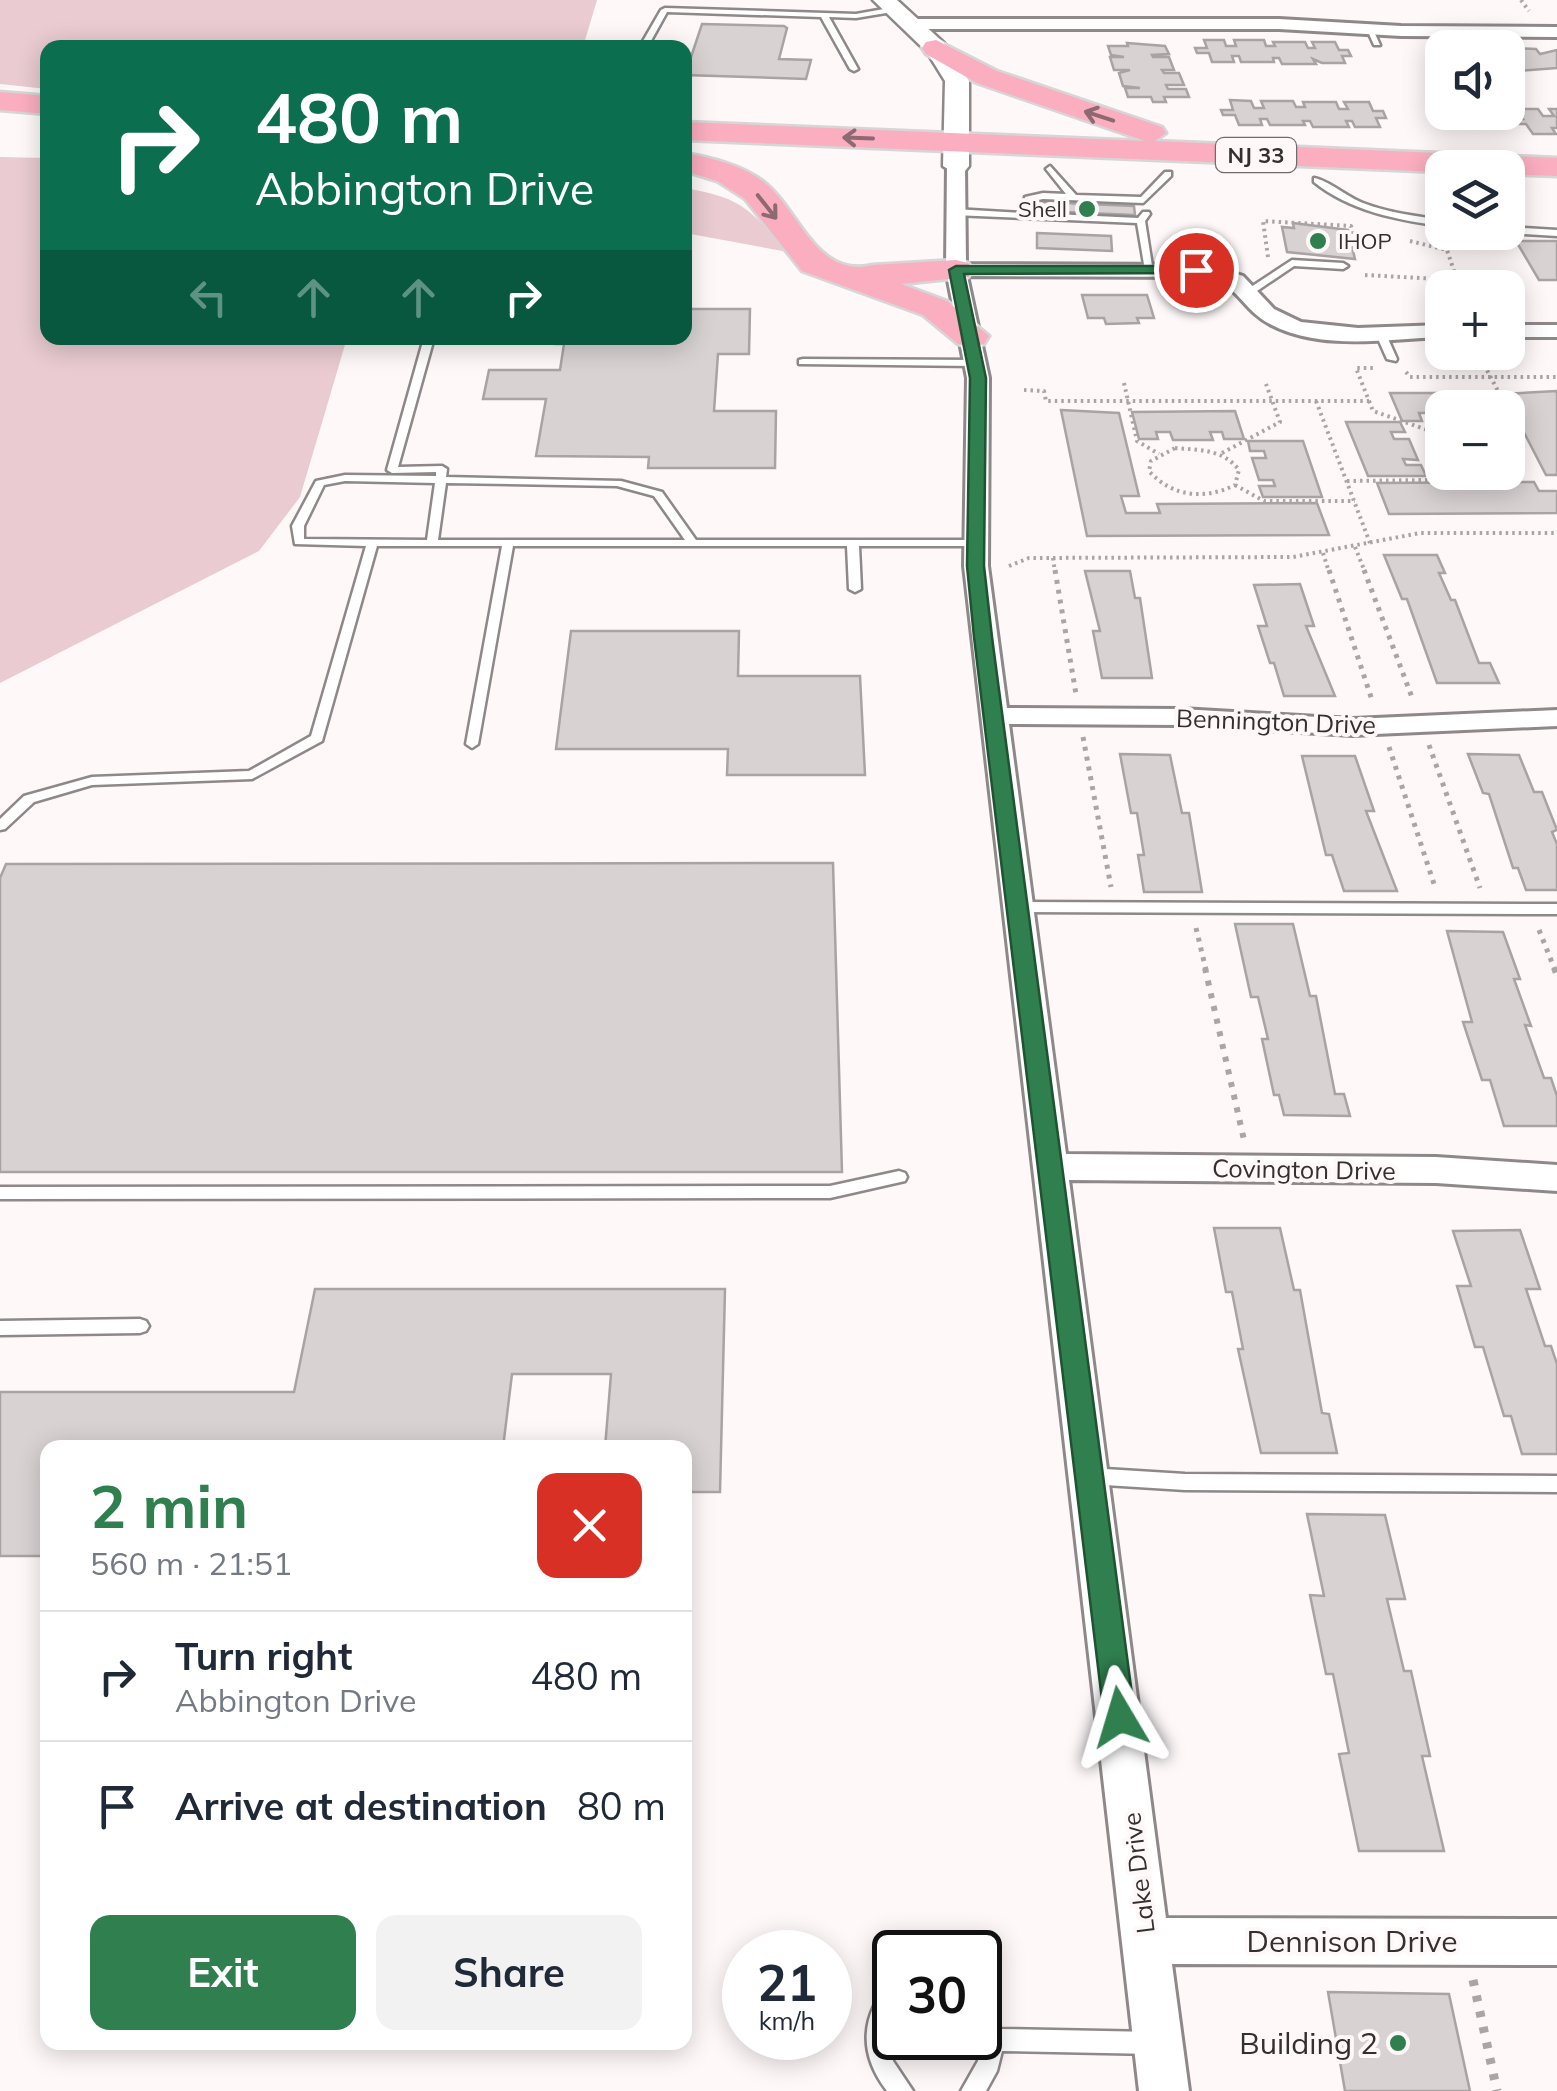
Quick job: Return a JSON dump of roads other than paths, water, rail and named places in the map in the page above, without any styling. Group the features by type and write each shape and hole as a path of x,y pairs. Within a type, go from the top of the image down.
{"highway":[{"path":"936,48 988,78 1162,136 1204,145 1367,160"},
{"path":"960,90 1021,90"},
{"path":"0,101 40,104"},
{"path":"0,114 40,116"},
{"path":"0,127 40,129"},
{"name":"NJ 33","path":"692,133 956,154 1050,169 1425,185"},
{"name":"NJ 33","path":"692,158 956,154 1557,167"},
{"path":"692,160 720,170 762,197 802,254 835,272 935,308 973,349"},
{"path":"1525,189 1557,190"},
{"path":"835,272 896,275 956,270"}],"street":[{"path":"897,11 1017,31 1279,24 1373,36 1557,32"},
{"path":"897,11 936,48 950,66 960,90 956,154"},
{"name":"Lake Drive","path":"956,154 956,270 973,349 980,424 975,542 1164,2091"},
{"path":"956,270 1224,274 1238,279 1262,308 1288,324 1324,332 1425,332"},
{"path":"1525,330 1557,331"},
{"name":"Bennington Drive","path":"995,716 1181,717 1353,727 1557,718"},
{"name":"Covington Drive","path":"1050,1167 1436,1170 1557,1178"},
{"name":"Dennison Drive","path":"1146,1941 1557,1942"}],"lane":[{"path":"647,40 664,10 856,16 897,11"},
{"path":"824,15 854,69"},
{"path":"1050,169 1074,197"},
{"path":"1029,216 1028,199 1143,200 1168,174"},
{"path":"1317,180 1332,194 1353,202 1425,220"},
{"path":"1143,200 1146,216 1142,221 1150,270"},
{"path":"954,212 1142,221"},
{"path":"1525,231 1557,233"},
{"path":"1251,291 1292,263 1343,266"},
{"path":"1380,332 1390,364"},
{"path":"427,345 392,470 442,470 432,543"},
{"path":"803,362 973,349"},
{"path":"693,543 658,494 617,483 345,478 320,483 298,526 299,542 508,544 975,542"},
{"path":"0,826 29,799 92,781 252,775 317,738 372,543"},
{"path":"852,543 855,589"},
{"path":"472,744 508,544"},
{"path":"1018,907 1557,909"},
{"path":"0,1193 830,1192 899,1177"},
{"path":"0,1328 140,1326"},
{"path":"1089,1476 1185,1482 1557,1484"},
{"path":"1002,2040 1158,2043"},
{"path":"880,2060 886,2074 902,2091"},
{"path":"972,2091 991,2060"}],"place":[{"name":"Shell","path":"1087,209"},
{"name":"IHOP","path":"1318,241"},
{"name":"Building 2","path":"1398,2043"}]}
